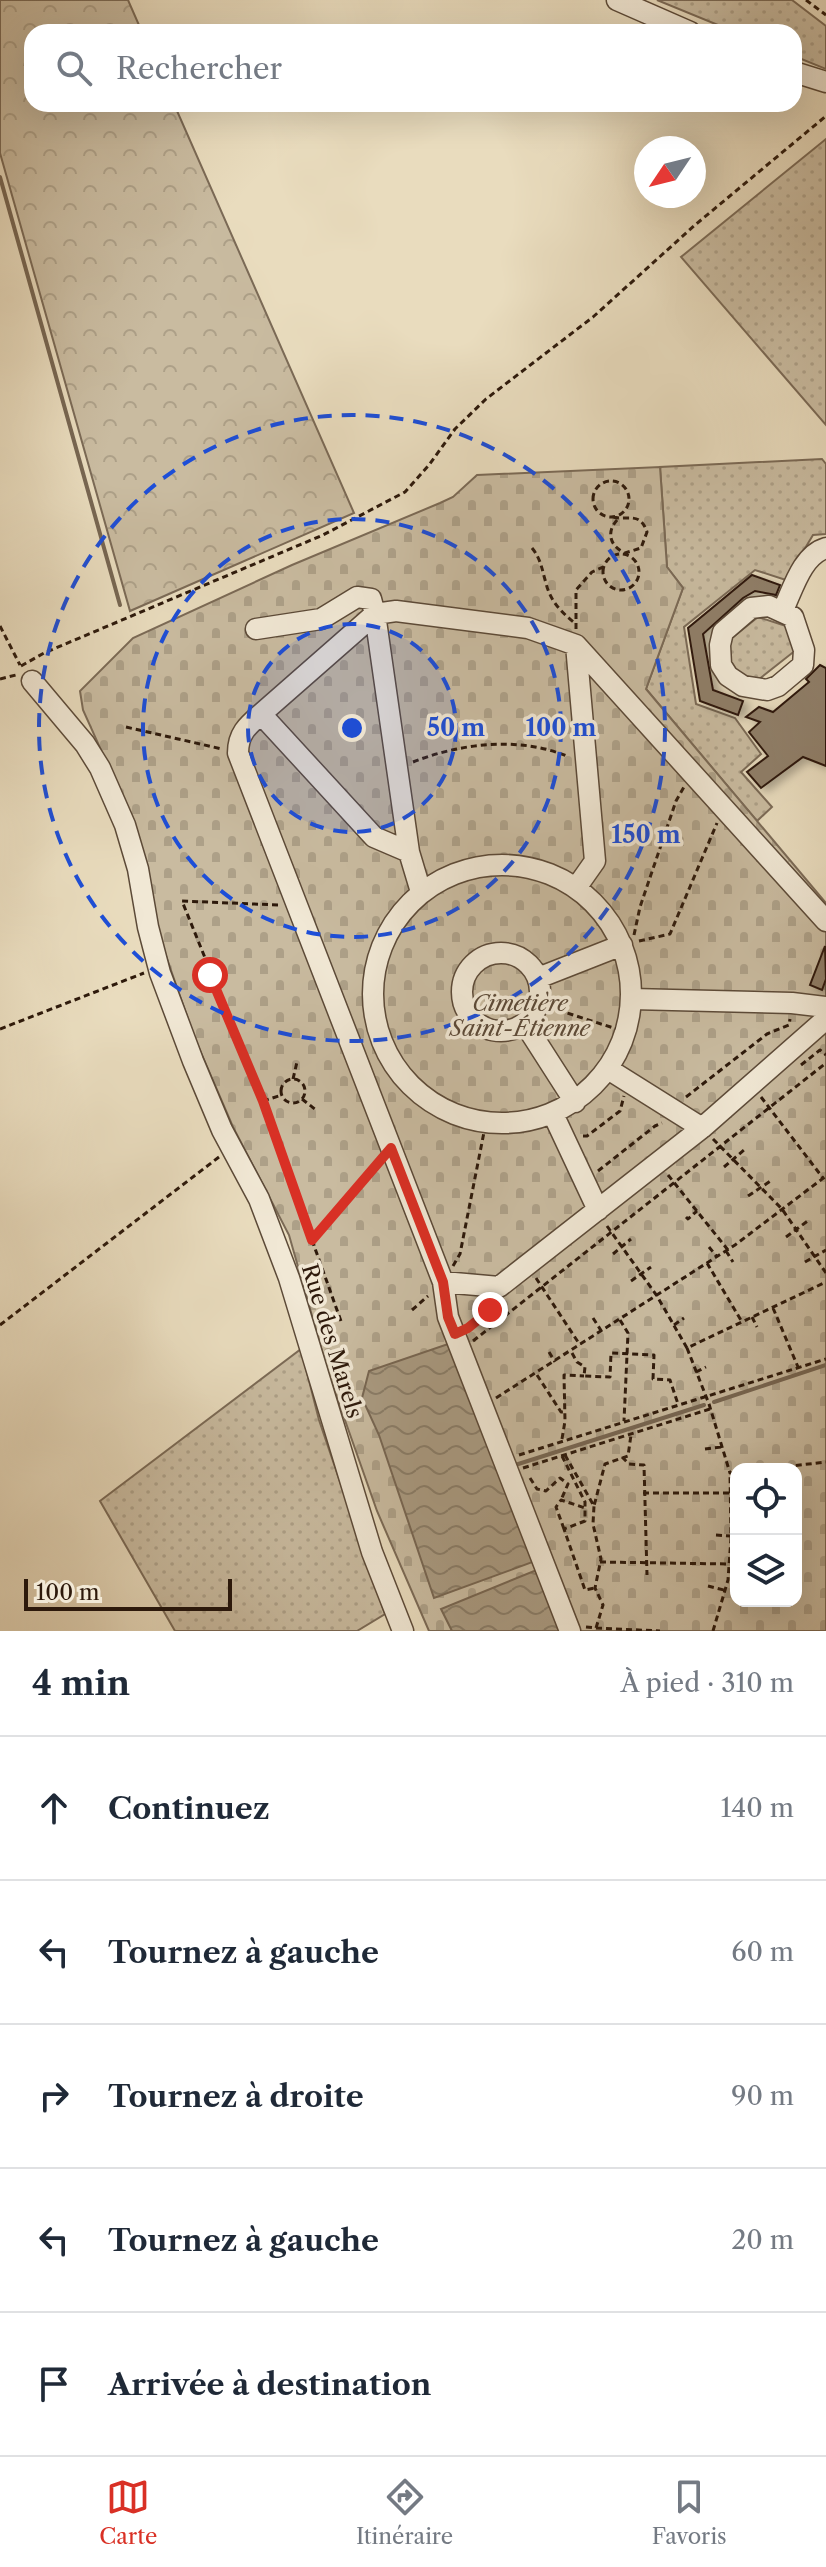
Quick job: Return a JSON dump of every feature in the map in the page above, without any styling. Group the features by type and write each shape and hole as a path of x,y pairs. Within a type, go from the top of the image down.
{"street":[{"path":"617,0 672,24"},
{"path":"802,74 826,82"},
{"path":"783,610 806,562 821,548 826,548"},
{"path":"256,629 321,619 357,597 371,599 409,852 421,892"},
{"path":"769,606 783,610 793,617 798,629 804,650 803,665 778,686 767,690 743,686 728,676 721,665 723,632 751,608 769,606"},
{"path":"569,1629 512,1467 482,1406 448,1317 443,1282 238,753 238,740 245,728 375,614 396,611 576,634 691,773 826,921"},
{"path":"576,634 595,861 576,888"},
{"name":"Rue des Marels","path":"26,673 85,744 114,797 138,869 159,969 193,1061 259,1199 289,1278 372,1552 403,1631"},
{"path":"261,714 374,837 409,852"},
{"path":"498,864 539,870 576,888 603,913 622,945 630,972 632,999 617,1075 553,1114 513,1124 472,1121 434,1105 402,1078 381,1042 372,1002 376,960 393,923 421,892 458,872 498,864"},
{"path":"538,978 622,945"},
{"path":"494,954 516,956 533,969 538,978 539,1004 525,1024 505,1032 484,1028 468,1013 464,1003 464,981 475,963 494,954"},
{"path":"632,999 792,1003 826,1007"},
{"path":"443,1282 499,1287 702,1128 826,1019"},
{"path":"525,1024 575,1102"},
{"path":"354,1053 381,1042"},
{"path":"617,1075 702,1128"},
{"path":"553,1114 598,1210"}],"path":[{"path":"806,0 826,15"},
{"path":"0,679 26,673 44,653 323,535 405,492 455,429 486,399 593,317 695,225 826,116"},
{"path":"576,634 576,590 611,557 621,552 631,553 645,543 647,532 636,517 616,518 602,515 593,500 596,488 613,480 624,485 629,496 627,508 616,518 610,535 621,552 634,559 639,569 637,581 629,589 617,590 607,584 603,567"},
{"path":"532,548 544,569 549,595 576,634"},
{"path":"0,626 26,673"},
{"path":"126,727 238,753"},
{"path":"397,768 442,750 516,744 566,755 587,766"},
{"path":"691,773 676,801 640,907 632,943 670,934 723,809"},
{"path":"297,906 182,901 263,1101 342,1324"},
{"path":"0,1029 159,969"},
{"path":"583,1177 601,1169 655,1126 681,1115 687,1097 767,1034 789,1025 792,1003"},
{"path":"539,1004 626,1032"},
{"path":"293,1079 297,1062"},
{"path":"458,1342 542,1286 826,1063"},
{"path":"563,1137 587,1136 620,1111 617,1075"},
{"path":"282,1095 283,1084 293,1079"},
{"path":"282,1095 291,1103 302,1099 304,1085 293,1079"},
{"path":"263,1101 282,1095"},
{"path":"482,1406 727,1251 825,1177 762,1097 751,1105"},
{"path":"302,1099 316,1110"},
{"path":"443,1282 460,1254 486,1122"},
{"path":"702,1128 782,1209 826,1273"},
{"path":"0,1325 232,1148"},
{"path":"312,1240 391,1148"},
{"path":"724,1167 744,1150"},
{"path":"666,1171 733,1262"},
{"path":"748,1196 772,1180"},
{"path":"598,1210 657,1296 687,1348 706,1395 730,1473"},
{"path":"686,1217 688,1219 697,1211"},
{"path":"786,1237 809,1220"},
{"path":"613,1254 631,1239"},
{"path":"709,1247 717,1257"},
{"path":"805,1262 826,1250"},
{"path":"707,1263 742,1322"},
{"path":"631,1281 651,1267"},
{"path":"534,1275 580,1345"},
{"path":"687,1348 826,1282"},
{"path":"458,1342 468,1328 501,1301"},
{"path":"772,1307 798,1367"},
{"path":"752,1317 757,1327"},
{"path":"593,1318 602,1332"},
{"path":"674,1325 684,1318"},
{"path":"620,1320 628,1333 624,1421"},
{"path":"572,1351 577,1362 585,1367 584,1376"},
{"path":"549,1352 555,1362"},
{"path":"562,1441 564,1375 610,1377 611,1353 654,1355 653,1379 670,1380 678,1404"},
{"path":"512,1467 562,1441 826,1359"},
{"path":"696,1372 706,1367"},
{"path":"536,1374 561,1412 565,1412"},
{"path":"512,1467 564,1456 710,1409"},
{"path":"596,1628 603,1605 595,1588 600,1562 593,1524 594,1506 605,1464 628,1456 631,1435"},
{"path":"705,1449 722,1447"},
{"path":"564,1456 594,1506"},
{"path":"564,1456 585,1502 585,1521 564,1529"},
{"path":"622,1457 629,1464 644,1465 647,1575"},
{"path":"802,1465 826,1462"},
{"path":"512,1467 537,1489 546,1491 560,1478 568,1484 556,1507 585,1590 595,1588"},
{"path":"643,1493 730,1493"},
{"path":"561,1500 585,1508"},
{"path":"716,1535 730,1536"},
{"path":"713,1631 730,1550"},
{"path":"600,1562 729,1564"},
{"path":"708,1586 724,1590"},
{"path":"569,1629 660,1631"}],"green space":[{"path":"0,0 128,0 138,24 24,24 24,112 178,112 354,513 130,611 0,153"},
{"path":"657,0 792,0 826,26 826,69 802,59 802,24 716,24"},
{"path":"826,139 826,425 681,257"},
{"path":"822,459 826,464 826,534 813,535 786,580 755,570 684,627 696,704 735,718 761,754 741,772 772,807 757,821 646,689 683,588 667,567 660,467"},
{"name":"Cimetière Saint-Étienne","path":"660,467 667,567 683,588 646,689 826,903 826,1631 429,1631 377,1511 328,1372 289,1235 233,1127 195,1039 159,936 137,830 83,710 80,691 133,638 292,565 453,497 477,475"},
{"path":"758,617 789,627 796,650 758,680 733,674 727,642"},
{"path":"301,1349 319,1420 385,1614 357,1631 175,1631 100,1501"}],"water":[{"path":"451,1343 538,1560 434,1598 379,1435 362,1398 369,1371"},
{"path":"539,1569 564,1631 452,1631 441,1609"}],"building":[{"path":"752,575 780,585 776,595 755,591 703,634 713,690 743,701 738,715 700,701 688,628"},
{"path":"820,665 826,668 826,766 803,757 761,788 747,772 768,756 749,732 760,722 746,717 759,707 773,712 809,682 806,679"},
{"path":"825,946 826,979 822,990 810,985"}],"waterway":[{"path":"0,177 120,605"},
{"path":"714,1402 826,1365"},
{"path":"512,1466 704,1405"}],"route":[{"path":"210,975 263,1101 312,1240 391,1148 443,1282 448,1317 455,1334 468,1328 490,1310"}]}
